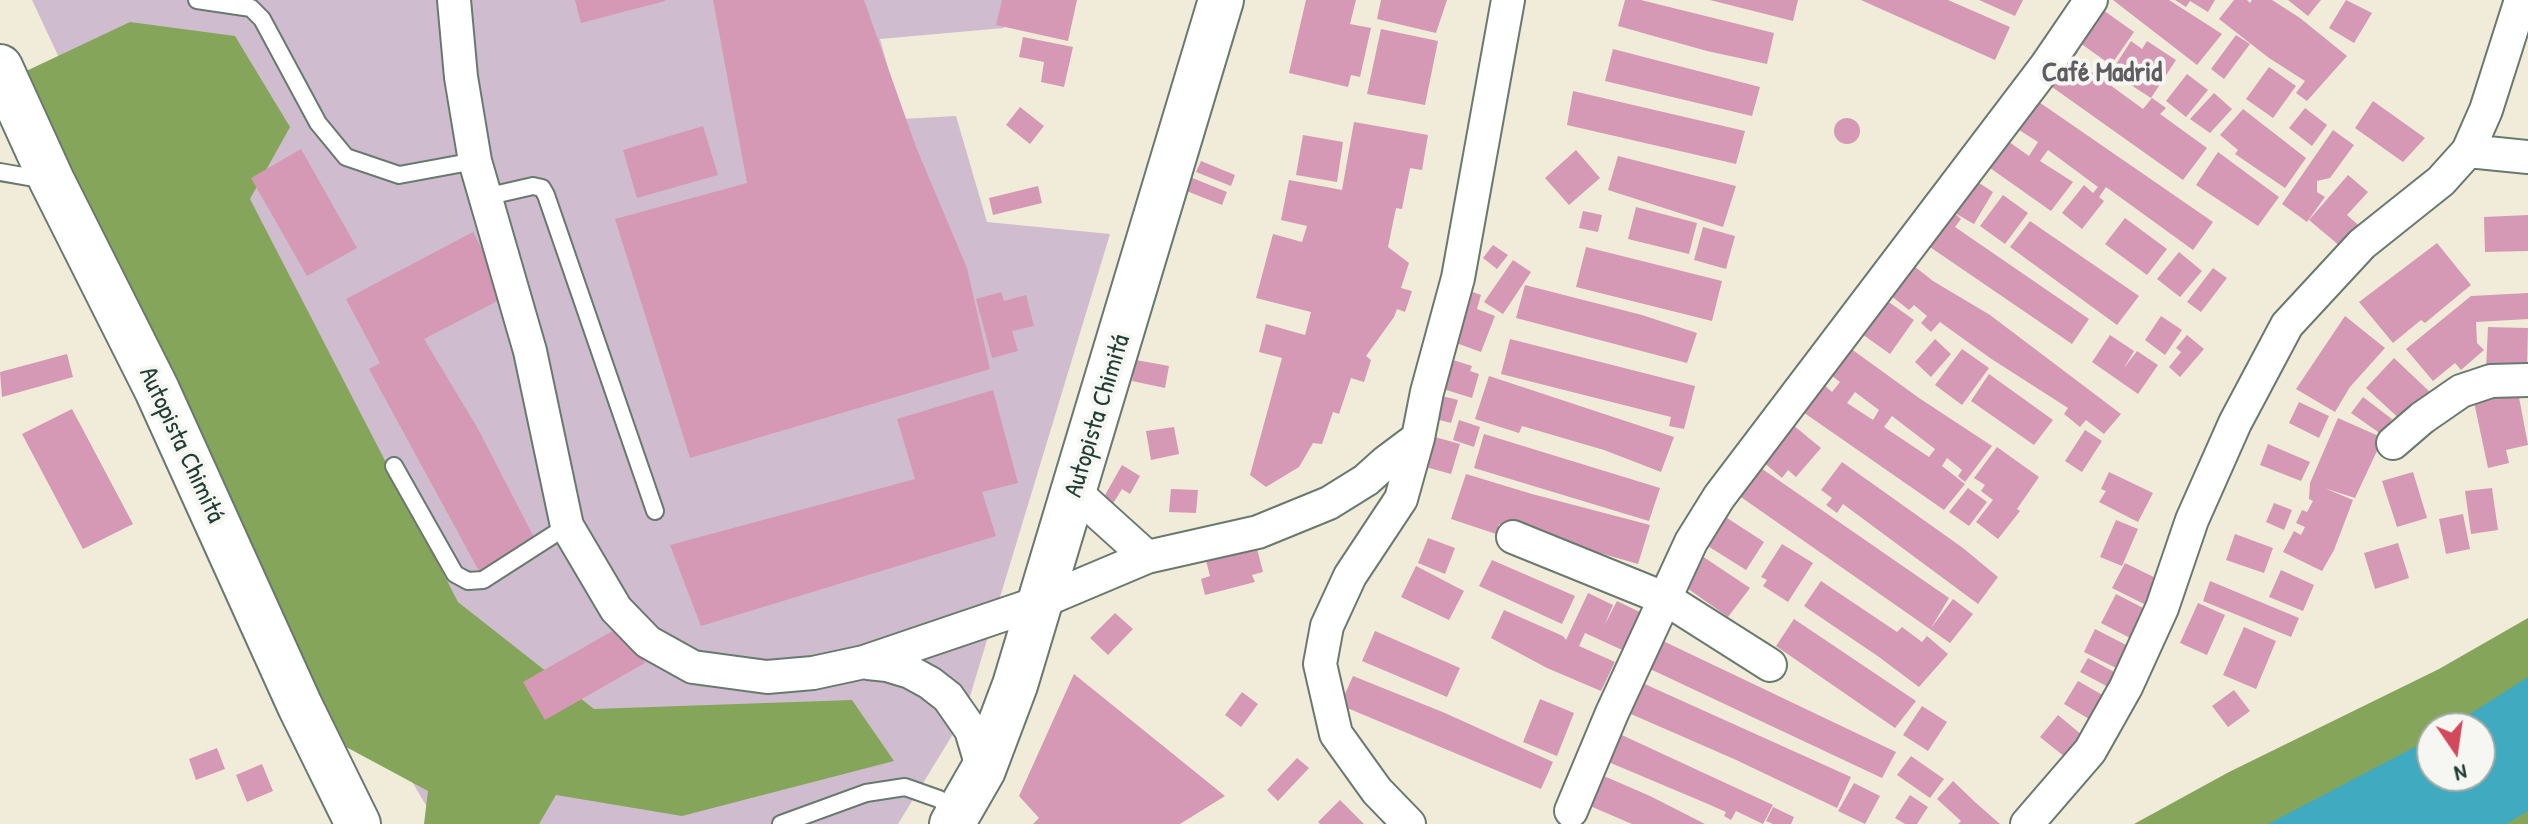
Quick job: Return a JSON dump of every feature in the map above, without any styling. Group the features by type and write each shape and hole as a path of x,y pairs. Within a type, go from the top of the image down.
{"highway":[{"name":"Autopista Chimitá","path":"956,819 983,770 1015,685 1221,0"},
{"name":"Autopista Chimitá","path":"0,67 52,181 157,390 293,692 358,824"}],"street":[{"path":"454,0 461,77 475,161 530,351 567,526 616,609 648,642 693,667 767,677 813,673 864,662 1038,603 1147,557 1258,532 1329,503 1366,480 1418,438"},
{"path":"1409,824 1377,791 1336,734 1320,664 1327,626 1350,576 1401,499 1458,278 1508,0"},
{"path":"1571,811 1612,713 1691,542 1722,491 2046,66 2091,0"},
{"path":"2027,824 2090,751 2126,687 2162,608 2192,520 2228,437 2287,325 2362,244 2441,181 2468,151 2486,110 2521,0"},
{"path":"2468,151 2528,157"},
{"path":"2393,443 2461,391 2491,381 2528,380"},
{"path":"1075,492 1147,557"},
{"path":"1513,537 1666,599 1770,665"},
{"path":"864,662 910,672 948,697 971,730 983,770"}],"lane":[{"path":"197,0 251,8 262,19 318,123 346,157 399,175 475,161"},
{"path":"0,172 52,181"},
{"path":"485,197 533,186 542,188 546,195 655,511"},
{"path":"394,466 455,574 468,581 483,580 567,526"},
{"path":"781,824 866,793 905,787 939,799 956,819"}],"shaded area":[{"path":"32,0 1008,0 1004,28 880,39 902,119 956,116 987,222 1110,234 964,716 898,824 437,824 345,668"}],"green space":[{"path":"130,22 235,36 290,127 250,199 458,602 594,709 852,700 894,761 682,816 556,795 539,824 424,824 428,791 335,741 22,73"},
{"path":"2528,618 2528,824 2134,824 2229,772 2439,669"}],"water":[{"path":"2528,677 2528,811 2506,824 2268,824 2416,746 2416,792 2496,792 2496,712 2473,712"}],"building":[{"path":"575,0 665,0 665,1 581,23"},
{"path":"713,0 864,0 916,147 967,268 990,369 690,458 615,219 747,183"},
{"path":"1002,0 1077,0 1068,41 996,25"},
{"path":"1306,0 1356,0 1350,24 1371,28 1360,77 1351,75 1348,87 1289,73"},
{"path":"1381,0 1447,0 1436,33 1377,19"},
{"path":"1625,0 1641,0 1774,33 1767,64 1618,26"},
{"path":"1710,0 1798,0 1793,21"},
{"path":"1861,0 1948,0 2010,27 1995,60"},
{"path":"1979,0 2023,0 2015,16"},
{"path":"2113,0 2169,0 2222,34 2197,65"},
{"path":"2175,0 2215,0 2208,12 2190,1 2186,7"},
{"path":"2234,0 2250,3 2252,0 2272,0 2347,56 2307,101 2296,93 2305,81 2219,19"},
{"path":"2288,0 2321,0 2308,16"},
{"path":"2346,0 2372,13 2354,43 2329,28"},
{"path":"2096,5 2134,32 2111,65 2073,38"},
{"path":"1381,29 1438,41 1425,105 1367,94"},
{"path":"2236,35 2250,44 2224,79 2211,69"},
{"path":"1023,37 1073,47 1064,87 1041,82 1044,62 1019,57"},
{"path":"2131,41 2142,49 2147,41 2176,60 2151,98 2111,72"},
{"path":"2070,46 2078,52 2073,58 2143,109 2152,98 2166,108 2160,114 2207,148 2183,180 2045,82"},
{"path":"1613,49 1760,87 1752,116 1605,81"},
{"path":"2269,67 2296,86 2273,118 2246,99"},
{"path":"2187,74 2208,90 2186,117 2166,101"},
{"path":"1573,91 1745,131 1736,164 1567,125"},
{"path":"2214,93 2232,109 2210,133 2190,119"},
{"path":"2036,100 2213,222 2193,250 2106,187 2099,197 2104,201 2082,229 2062,213 2084,185 2093,193 2098,187 2048,150 2040,161 2073,182 2051,211 1983,163 2002,137 2029,156 2038,142 2016,128"},
{"path":"2373,101 2425,138 2403,162 2355,128"},
{"path":"1020,107 1044,126 1030,144 1006,125"},
{"path":"2305,108 2327,125 2312,146 2289,128"},
{"path":"2243,109 2306,158 2285,188 2235,154 2238,150 2220,135"},
{"path":"1847,118 1856,122 1860,131 1856,140 1847,144 1838,140 1834,131 1838,122"},
{"path":"1354,122 1428,135 1422,170 1410,168 1402,209 1396,208 1388,247 1409,263 1401,288 1412,291 1405,312 1397,309 1366,356 1371,360 1364,382 1351,378 1339,414 1333,412 1322,444 1313,443 1299,467 1266,487 1250,475 1282,358 1259,352 1266,324 1305,335 1311,312 1256,298 1273,234 1302,242 1307,226 1281,220 1289,180 1342,190"},
{"path":"703,126 718,175 637,198 623,150"},
{"path":"2333,130 2354,145 2330,178 2317,181 2317,192 2325,197 2307,222 2282,204"},
{"path":"1303,135 1343,142 1337,182 1296,175"},
{"path":"301,149 357,248 307,276 251,178"},
{"path":"1576,150 1600,178 1569,205 1545,178"},
{"path":"2218,152 2279,197 2258,226 2196,185"},
{"path":"1618,156 1736,186 1723,227 1608,190"},
{"path":"1201,161 1235,175 1231,186 1196,172"},
{"path":"2348,175 2368,192 2347,215 2365,231 2347,252 2309,220"},
{"path":"1190,177 1227,192 1222,205 1184,190"},
{"path":"1973,179 1993,192 1974,224 1953,212 1961,219 1955,227 2089,319 2072,344 1927,245"},
{"path":"1038,186 1042,203 993,215 989,198"},
{"path":"2003,195 2028,213 2005,244 1980,226"},
{"path":"1636,207 1697,223 1689,254 1628,239"},
{"path":"1583,211 1602,215 1598,232 1579,228"},
{"path":"2528,215 2528,251 2485,252 2484,217"},
{"path":"2125,218 2167,249 2147,275 2105,244"},
{"path":"2030,221 2139,296 2117,325 2010,247"},
{"path":"1703,227 1735,236 1726,269 1694,260"},
{"path":"473,232 507,296 424,339 477,427 537,543 480,573 369,369 380,363 346,299"},
{"path":"2437,243 2471,285 2425,323 2421,320 2393,343 2359,302"},
{"path":"1493,245 1508,255 1497,269 1483,258"},
{"path":"1586,247 1722,281 1712,321 1576,287"},
{"path":"2179,252 2202,271 2180,297 2157,279"},
{"path":"1513,260 1531,272 1503,314 1484,302"},
{"path":"1914,266 1990,315 2121,414 2104,434 2086,420 2080,427 2064,414 2068,408 1940,322 1931,332 1921,323 1927,316 1914,305 1909,310 1890,295"},
{"path":"2213,268 2227,278 2201,312 2187,302"},
{"path":"1525,285 1642,315 1697,333 1687,363 1516,318"},
{"path":"1467,290 1481,295 1477,309 1495,316 1481,352 1448,340"},
{"path":"1001,292 1004,301 1026,295 1034,326 1012,331 1018,351 992,358 976,299"},
{"path":"2528,293 2528,319 2476,322 2477,343 2484,350 2461,370 2455,363 2433,381 2406,349 2471,296"},
{"path":"1886,300 1914,320 1890,354 1862,334"},
{"path":"2161,316 2182,330 2165,355 2145,340"},
{"path":"2345,316 2385,348 2350,387 2335,412 2296,389"},
{"path":"2488,327 2528,328 2527,370 2486,369"},
{"path":"2110,335 2134,351 2124,368 2137,351 2158,365 2138,394 2092,362"},
{"path":"2187,335 2204,349 2180,377 2169,367 2181,352 2176,348"},
{"path":"1510,339 1695,386 1684,429 1669,426 1671,417 1501,374"},
{"path":"1935,339 1951,354 1931,377 1915,362"},
{"path":"1850,348 1992,446 1965,482 1958,476 1962,470 1947,458 1942,466 1965,484 1944,510 1803,412 1823,384 1832,392 1840,382 1831,375","holes":["1855,392 1879,410 1873,420 1847,403","1892,416 1935,449 1929,457 1884,427"]},
{"path":"1962,349 1989,368 1962,405 1935,385"},
{"path":"67,354 73,377 2,397 0,372"},
{"path":"2394,358 2431,393 2404,423 2366,388"},
{"path":"1450,359 1472,366 1470,371 1479,374 1472,398 1440,388"},
{"path":"1136,360 1169,366 1165,388 1132,381"},
{"path":"1989,374 2053,420 2034,445 1971,401"},
{"path":"1489,376 1674,437 1661,472 1604,450 1522,426 1519,433 1475,419"},
{"path":"993,390 1018,483 982,492 996,536 701,626 670,545 915,479 897,419"},
{"path":"2518,392 2528,445 2506,450 2509,463 2488,468 2474,402"},
{"path":"1438,395 1458,400 1451,423 1432,418"},
{"path":"2363,397 2392,419 2381,434 2351,413"},
{"path":"2299,402 2329,416 2319,438 2289,423"},
{"path":"72,409 133,524 83,549 22,434"},
{"path":"2338,418 2383,438 2355,498 2324,488 2353,500 2334,550 2322,571 2283,552 2294,531 2301,535 2305,527 2296,523 2302,510 2307,512 2313,501 2309,499 2310,483"},
{"path":"1459,420 1480,427 1474,447 1453,440"},
{"path":"1793,425 1821,448 1796,477 1788,470 1782,478 1762,461"},
{"path":"1174,427 1179,454 1151,460 1146,431"},
{"path":"2085,430 2102,441 2082,472 2065,461"},
{"path":"1484,434 1660,488 1649,521 1474,468"},
{"path":"1435,437 1460,444 1451,474 1426,467"},
{"path":"2268,444 2310,462 2301,481 2260,465"},
{"path":"1997,447 2039,477 2017,509 2020,511 1998,539 1976,522 1993,500 1981,491 1985,485 1974,478"},
{"path":"1842,462 1963,548 1998,577 1978,604 1843,504 1837,513 1826,505 1832,498 1821,490"},
{"path":"1122,465 1140,476 1130,494 1122,489 1109,510 1100,504"},
{"path":"1758,466 1949,598 1931,628 1953,599 1973,614 1950,643 1738,495"},
{"path":"2109,472 2153,493 2138,522 2099,502 2106,491 2101,489"},
{"path":"2413,472 2427,518 2397,527 2382,481"},
{"path":"1466,474 1650,525 1638,564 1499,524 1496,534 1451,519"},
{"path":"1968,488 1987,502 1969,526 1949,512"},
{"path":"2492,488 2498,530 2471,534 2465,491"},
{"path":"1171,489 1198,490 1196,513 1169,512"},
{"path":"2274,503 2292,510 2284,530 2266,522"},
{"path":"2463,514 2470,549 2446,554 2439,519"},
{"path":"1724,516 1764,542 1746,570 1703,543"},
{"path":"2116,520 2138,529 2122,566 2100,557"},
{"path":"2235,534 2273,548 2264,573 2226,560"},
{"path":"1428,538 1455,548 1445,574 1418,563"},
{"path":"2398,543 2409,578 2375,589 2364,553"},
{"path":"1782,544 1813,563 1788,602 1763,586 1767,580 1761,577"},
{"path":"1256,545 1263,572 1252,575 1255,582 1205,595 1201,579 1210,576 1204,553"},
{"path":"1696,552 1750,588 1728,617 1677,581"},
{"path":"1492,560 1575,596 1562,624 1479,586"},
{"path":"2125,563 2162,581 2150,607 2112,588"},
{"path":"1416,566 1464,591 1449,620 1401,597"},
{"path":"2281,570 2314,585 2303,611 2269,597"},
{"path":"1821,581 1897,632 1902,627 1922,642 1927,636 1948,654 1919,687 1804,606"},
{"path":"2210,581 2299,618 2291,637 2203,601"},
{"path":"1588,593 1613,605 1604,626 1617,601 1650,617 1631,654 1585,633 1579,646 1615,662 1601,691 1547,668 1491,638 1504,610 1566,640"},
{"path":"2116,594 2147,610 2132,639 2101,623"},
{"path":"2198,603 2225,615 2207,655 2180,643"},
{"path":"1115,613 1133,629 1108,655 1090,638"},
{"path":"1794,619 1916,701 1895,728 1776,646"},
{"path":"623,625 645,663 545,720 523,682"},
{"path":"2244,627 2276,641 2256,689 2223,675"},
{"path":"2095,629 2132,648 2120,670 2084,652"},
{"path":"1375,631 1460,668 1447,697 1362,661"},
{"path":"1661,640 1896,752 1882,778 1648,668"},
{"path":"2088,658 2120,675 2112,689 2080,672"},
{"path":"1074,674 1225,796 1180,824 1033,824 1039,818 1019,796"},
{"path":"1353,676 1553,762 1541,789 1340,705"},
{"path":"1638,681 1851,777 1837,808 1624,711"},
{"path":"2078,681 2113,701 2099,725 2064,704"},
{"path":"2234,690 2250,711 2228,727 2212,706"},
{"path":"1242,692 1258,704 1241,727 1225,715"},
{"path":"1540,699 1574,713 1557,756 1523,742"},
{"path":"1922,706 1947,722 1928,751 1903,735"},
{"path":"2058,715 2088,740 2070,761 2040,737"},
{"path":"1611,730 1773,805 1763,824 1736,811 1731,820 1724,816 1726,812 1599,758"},
{"path":"217,748 225,769 196,780 189,759"},
{"path":"1911,756 1944,779 1930,798 1897,775"},
{"path":"1297,758 1309,768 1278,801 1267,790"},
{"path":"262,764 273,791 247,802 236,775"},
{"path":"1597,773 1705,824 1632,824 1583,803"},
{"path":"1953,781 2000,824 1958,824 1961,821 1937,799"},
{"path":"1854,783 1880,796 1865,824 1838,811"},
{"path":"1910,795 1928,807 1917,824 1905,824 1895,818"},
{"path":"1340,800 1364,824 1318,822"},
{"path":"1773,807 1794,817 1791,824 1766,821"}],"district":[{"name":"Café Madrid","path":"2102,74"}]}
